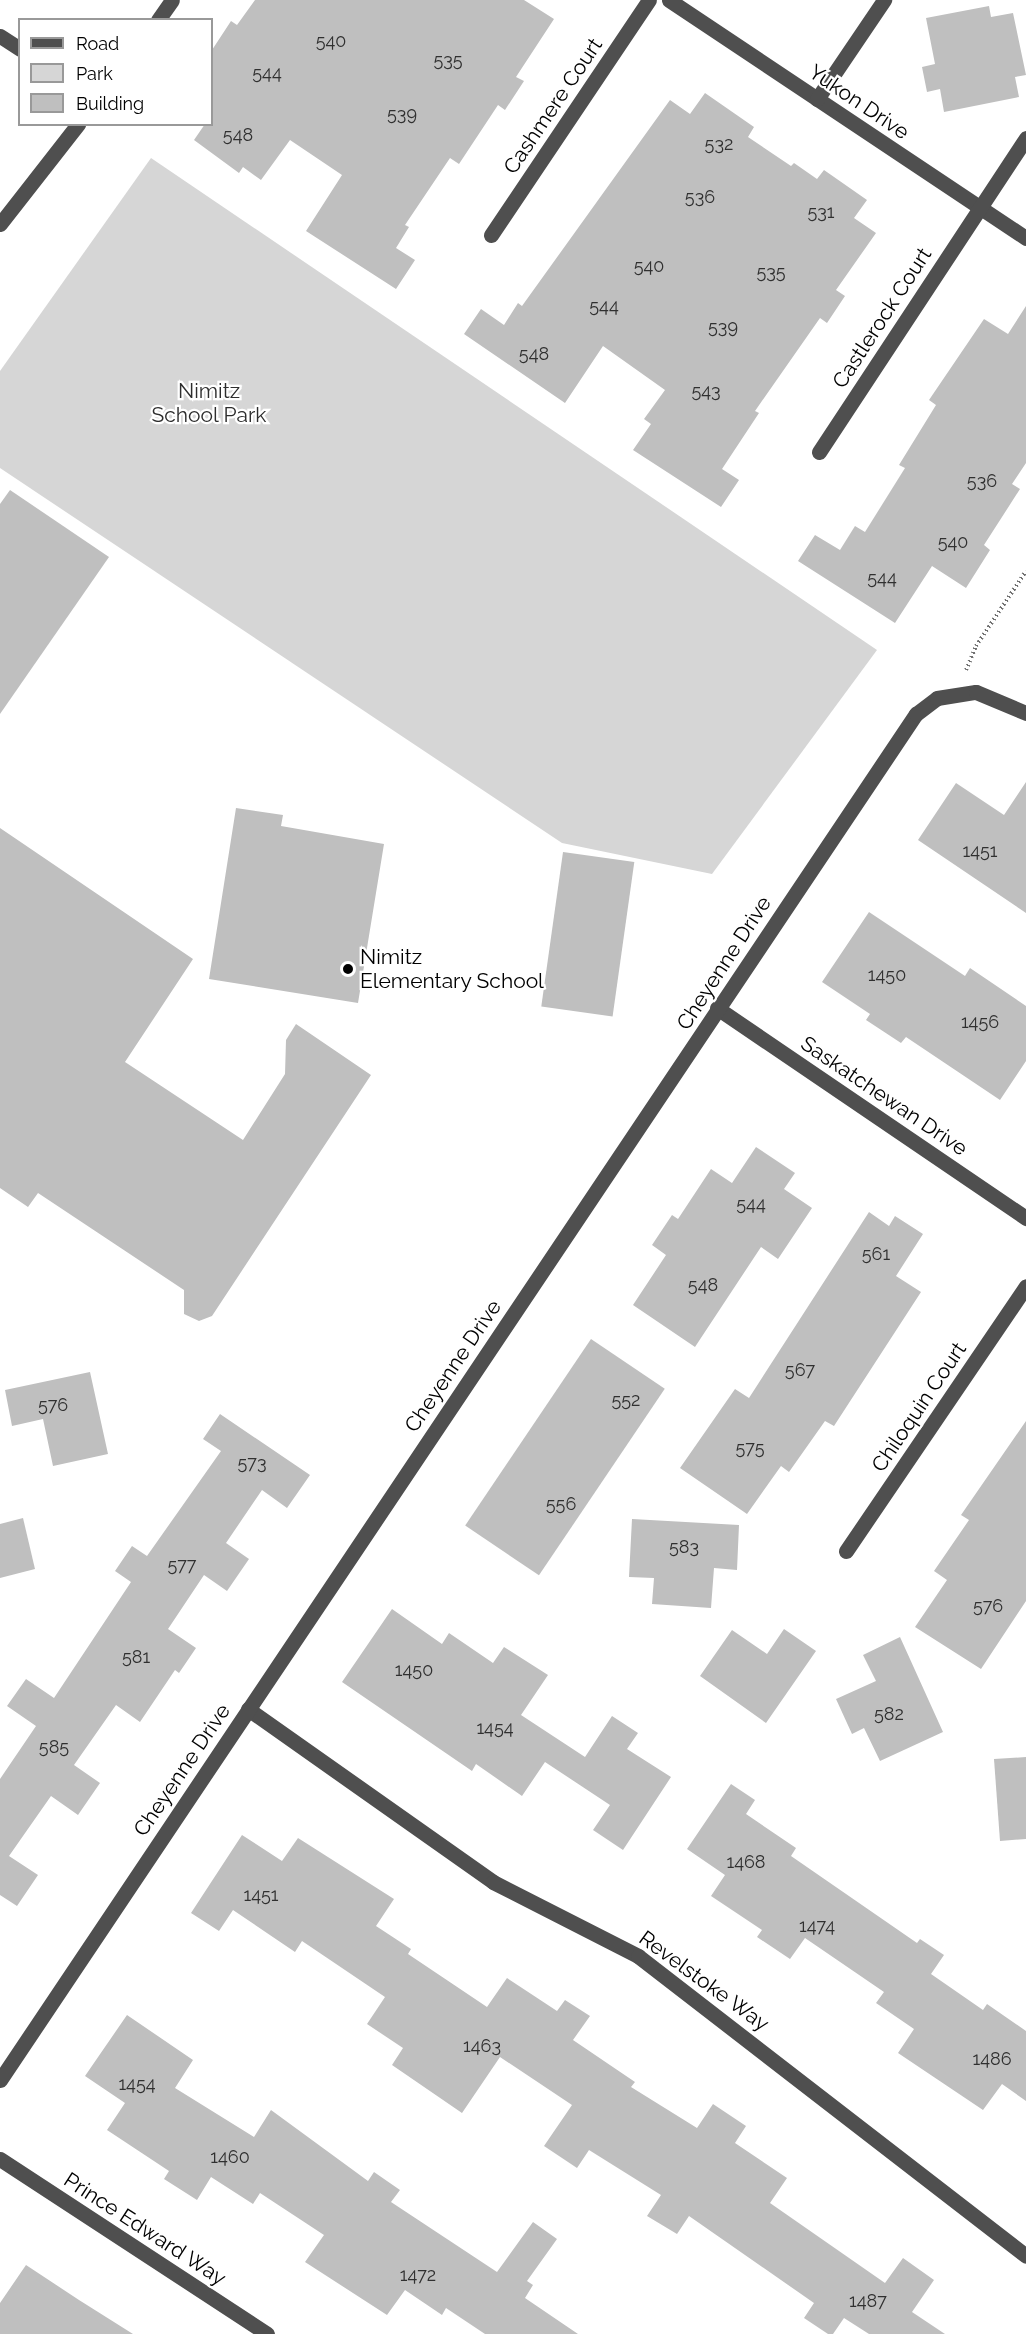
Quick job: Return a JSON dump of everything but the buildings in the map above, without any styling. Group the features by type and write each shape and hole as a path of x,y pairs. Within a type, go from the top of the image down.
{"street":[{"path":"159,18 172,0"},
{"name":"Cashmere Court","path":"491,235 649,0"},
{"name":"Yukon Drive","path":"669,0 1026,238"},
{"path":"817,99 884,0"},
{"path":"0,36 18,49"},
{"path":"0,224 76,126"},
{"name":"Castlerock Court","path":"819,452 1026,138"},
{"path":"956,693 976,692 1026,713"},
{"name":"Cheyenne Drive","path":"0,2080 916,714 937,698 956,693"},
{"name":"Saskatchewan Drive","path":"717,1008 1026,1218"},
{"name":"Chiloquin Court","path":"846,1551 1026,1286"},
{"name":"Revelstoke Way","path":"248,1709 493,1882 638,1956 1026,2256"},
{"name":"Prince Edward Way","path":"0,2159 267,2334"}],"path":[{"path":"956,693 976,646 1026,571"}],"green space":[{"name":"Nimitz School Park","path":"151,158 877,650 712,874 562,843 0,468 0,371"}],"place":[{"name":"Nimitz Elementary School","path":"348,969"}]}
